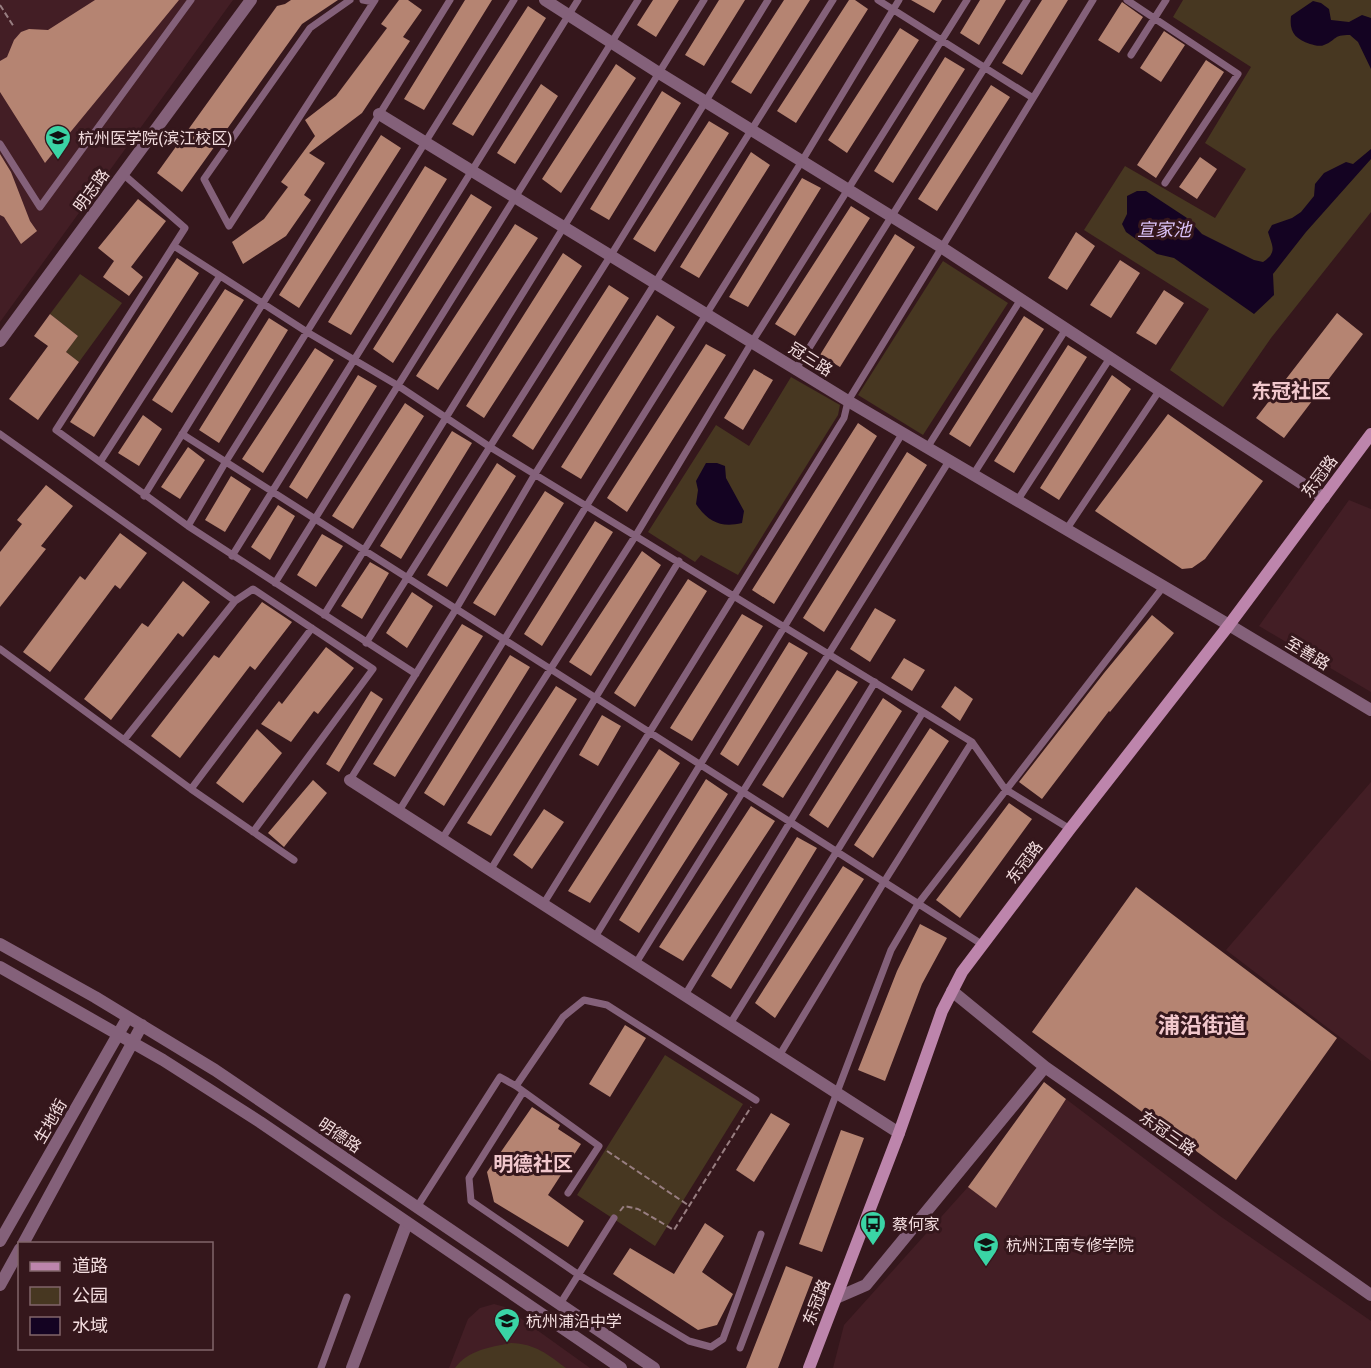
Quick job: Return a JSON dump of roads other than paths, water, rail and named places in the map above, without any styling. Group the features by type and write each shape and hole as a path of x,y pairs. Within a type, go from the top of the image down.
{"main road":[{"name":"东冠路","path":"809,1368 899,1133 942,1011 962,972 1229,625 1371,434"}],"street":[{"name":"明志路","path":"0,341 251,0"},
{"path":"545,0 941,247 1324,498"},
{"name":"冠三路","path":"379,114 902,434 1229,625"},
{"name":"至善路","path":"1229,625 1371,710"},
{"path":"350,780 899,1133"},
{"name":"明德路","path":"0,944 142,1025 215,1070 654,1368"},
{"path":"0,967 133,1042 260,1122 621,1368"},
{"name":"东冠三路","path":"952,991 1045,1066 1371,1295"},
{"name":"生地街","path":"0,1241 128,1017"},
{"name":"生地街","path":"23,1242 142,1025"},
{"path":"836,1298 866,1285 1045,1066"},
{"path":"352,1368 407,1223"},
{"path":"0,1285 18,1253"}],"lane":[{"path":"0,144 40,207 191,0"},
{"path":"350,0 310,28 204,179 229,226 374,1 363,0"},
{"path":"144,496 450,0"},
{"path":"188,526 514,0"},
{"path":"232,556 578,0"},
{"path":"274,584 638,0"},
{"path":"324,615 704,0"},
{"path":"366,643 611,255 768,0"},
{"path":"350,780 456,609 535,474 833,0"},
{"path":"878,0 1033,98"},
{"path":"399,811 586,505 802,161 899,0"},
{"path":"442,839 636,535 752,342 967,0"},
{"path":"796,369 1027,0"},
{"path":"544,903 844,418 848,401 1094,0"},
{"path":"1127,0 1238,74 1165,183"},
{"path":"1131,55 1166,0"},
{"path":"123,174 185,228 56,430 144,496 232,556 416,674"},
{"path":"174,246 307,332 397,385 490,447 786,626 972,742 1005,789 1070,829"},
{"path":"100,462 220,276"},
{"path":"927,448 1021,299"},
{"path":"973,475 1065,329"},
{"path":"1017,501 1110,358"},
{"path":"1066,530 1159,391"},
{"path":"0,434 235,601"},
{"path":"182,434 983,945"},
{"path":"595,937 902,434"},
{"path":"636,963 949,461"},
{"path":"490,869 679,561"},
{"path":"740,1348 891,950 918,904 1163,587"},
{"path":"124,740 235,601 253,589 373,669 253,832"},
{"path":"191,789 312,628"},
{"path":"0,649 191,789 294,860"},
{"path":"685,995 875,682"},
{"path":"730,1024 923,712"},
{"path":"778,1056 972,742"},
{"path":"516,1086 563,1017 584,1000 608,1005 756,1100"},
{"path":"417,1207 500,1077 599,1146 568,1193"},
{"path":"523,1092 470,1178 471,1201 579,1275 689,1341 711,1347 723,1339 761,1234"},
{"path":"560,1304 614,1218"},
{"path":"321,1368 347,1297"}],"water":[{"path":"1313,1 1329,9 1331,20 1349,22 1362,15 1371,18 1371,69 1358,42 1350,35 1337,37 1319,46 1305,42 1294,34 1291,16"},
{"name":"宣家池","path":"1371,149 1371,159 1306,232 1273,274 1274,295 1254,314 1174,258 1157,254 1126,232 1122,224 1127,214 1127,196 1137,191 1146,191 1187,218 1202,234 1254,260 1263,262 1272,252 1268,232 1272,225 1301,212 1314,196 1315,184 1324,173 1346,162 1353,164"},
{"path":"706,463 725,466 726,478 744,511 742,523 728,525 716,522 705,515 696,504 698,490 696,481"}],"place":[{"name":"杭州医学院(滨江校区)","path":"58,161"},
{"name":"蔡何家","path":"873,1247"},
{"name":"杭州江南专修学院","path":"986,1268"},
{"name":"杭州浦沿中学","path":"507,1344"}],"district":[{"name":"东冠社区","path":"1291,391"},
{"name":"浦沿街道","path":"1202,1025"},
{"name":"明德社区","path":"533,1164"}]}
